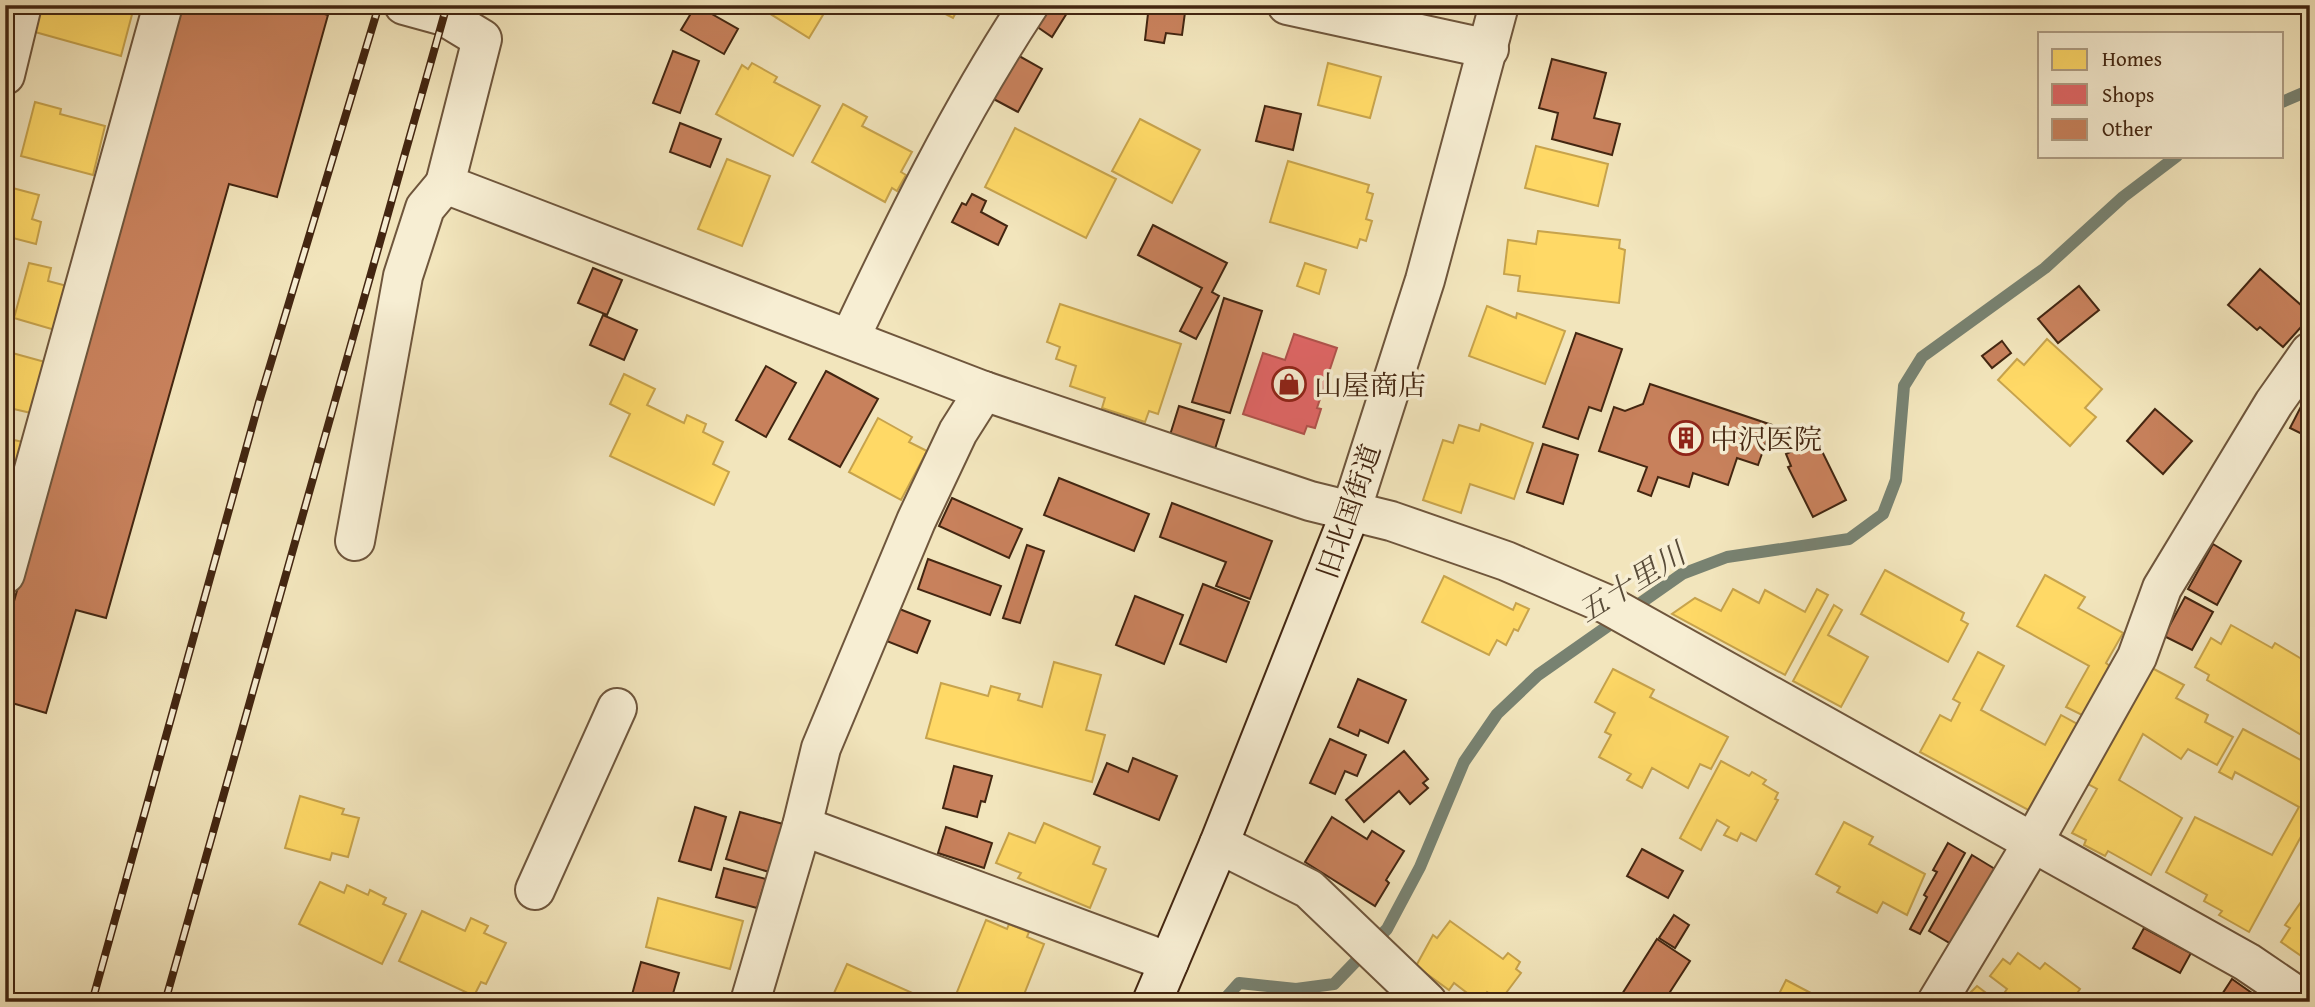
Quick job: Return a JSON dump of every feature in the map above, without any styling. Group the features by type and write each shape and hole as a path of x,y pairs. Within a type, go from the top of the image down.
{"street":[{"path":"7,59 22,5"},
{"path":"5,575 163,5"},
{"path":"355,541 403,276 425,208 445,184 482,39 444,16 404,5"},
{"path":"850,338 908,215 972,95 1029,5"},
{"path":"1287,5 1489,49"},
{"name":"旧北国街道","path":"1152,1002 1219,844 1351,511 1425,280 1499,5"},
{"path":"445,184 984,391 1310,501 1391,521 1506,561 1606,604 2247,962 2306,1002"},
{"path":"1937,1002 2032,844 2137,657 2162,588 2274,403 2310,352"},
{"path":"750,1002 802,826 821,748 916,521 958,432 984,391"},
{"path":"535,890 617,708"},
{"path":"802,826 1169,962"},
{"path":"1219,844 1310,889 1427,1002"}],"building: Homes":[{"path":"42,5 134,7 121,56 35,32"},
{"path":"756,5 829,5 809,38"},
{"path":"928,5 960,5 953,18"},
{"path":"752,63 777,77 774,82 820,106 793,156 716,114 742,65 748,69"},
{"path":"1328,63 1381,77 1370,118 1318,105"},
{"path":"35,102 61,109 60,114 105,126 93,175 21,156"},
{"path":"843,104 867,117 862,126 912,152 901,172 906,175 897,191 892,188 885,202 812,162"},
{"path":"1140,119 1200,150 1172,203 1112,171"},
{"path":"1015,128 1116,179 1086,238 985,187"},
{"path":"1536,146 1608,164 1598,206 1525,188"},
{"path":"727,159 770,176 742,246 698,229"},
{"path":"1288,161 1369,185 1367,192 1373,194 1366,219 1372,221 1366,241 1360,239 1357,248 1270,222"},
{"path":"5,186 39,195 32,219 41,222 36,244 5,236"},
{"path":"1538,231 1620,240 1619,248 1625,250 1619,303 1518,291 1520,276 1504,274 1508,240 1536,244"},
{"path":"29,263 51,268 48,281 67,286 55,330 14,318"},
{"path":"1305,263 1326,270 1319,294 1297,286"},
{"path":"1060,304 1181,344 1158,414 1149,411 1145,422 1102,408 1105,398 1070,386 1076,366 1056,359 1060,347 1047,342"},
{"path":"1487,306 1516,318 1517,313 1565,331 1545,384 1469,356"},
{"path":"2047,339 2102,389 2085,408 2096,417 2070,446 1998,380 2017,359 2024,365"},
{"path":"5,351 45,362 31,413 5,407"},
{"path":"624,374 655,389 647,405 684,423 687,415 706,424 703,432 723,442 713,464 729,472 714,505 610,456 630,414 610,404"},
{"path":"878,418 912,437 909,442 927,451 901,500 849,472"},
{"path":"1481,424 1533,443 1514,499 1470,484 1461,513 1423,500 1443,440 1453,443 1459,425 1479,431"},
{"path":"5,438 23,442 9,499 5,498"},
{"path":"1885,570 1964,613 1961,620 1968,624 1948,662 1861,614"},
{"path":"2045,575 2085,597 2078,608 2123,633 2106,663 2111,667 2084,716 2066,707 2089,666 2017,626"},
{"path":"1444,576 1513,610 1516,603 1529,609 1518,631 1514,629 1506,645 1497,640 1489,655 1422,622"},
{"path":"1733,589 1759,603 1765,590 1805,612 1817,589 1828,595 1785,675 1672,614 1695,598 1721,611"},
{"path":"1834,605 1842,610 1828,635 1868,657 1841,707 1793,681"},
{"path":"2231,625 2272,648 2275,643 2310,664 2310,740 2207,680 2209,675 2195,667 2211,638 2221,644"},
{"path":"1978,652 2004,666 1981,710 2045,745 2061,715 2079,725 2032,812 1920,752 1940,715 1951,721 1960,703 1953,699"},
{"path":"1054,662 1101,675 1086,730 1105,735 1092,782 926,738 941,683 988,696 991,686 1020,694 1018,700 1042,707"},
{"path":"2152,668 2184,685 2176,698 2208,715 2205,722 2233,737 2217,765 2188,749 2181,759 2143,734 2119,780 2182,818 2151,875 2108,851 2105,856 2084,845 2086,840 2072,833 2097,789 2088,784"},
{"path":"1613,669 1654,690 1650,697 1728,737 1711,769 1700,764 1688,788 1652,768 1642,788 1627,780 1631,774 1599,757 1611,735 1605,732 1615,713 1595,702"},
{"path":"2243,729 2310,765 2310,820 2249,932 2219,915 2222,911 2204,901 2207,895 2166,872 2195,817 2272,855 2299,807 2235,772 2232,779 2219,772"},
{"path":"1721,761 1749,776 1752,772 1766,780 1763,784 1778,793 1775,799 1778,800 1756,841 1741,833 1737,841 1724,835 1729,827 1717,820 1701,850 1680,838"},
{"path":"300,796 344,809 342,814 359,818 348,857 332,853 330,860 285,848"},
{"path":"1844,822 1873,837 1869,844 1925,874 1907,915 1883,902 1877,913 1837,892 1840,887 1816,874"},
{"path":"1044,823 1100,847 1093,864 1106,869 1090,908 1018,878 1021,873 996,863 1009,833 1035,843"},
{"path":"320,882 344,893 347,885 368,895 370,890 386,898 383,904 406,914 382,964 299,924"},
{"path":"2310,889 2310,962 2281,942 2290,928 2285,925"},
{"path":"658,898 743,921 730,969 646,947"},
{"path":"422,911 465,931 471,918 488,926 484,933 506,943 486,984 481,982 474,996 399,961"},
{"path":"986,920 1007,929 1009,924 1029,932 1027,937 1044,944 1021,1002 953,1002"},
{"path":"1450,921 1503,959 1508,953 1520,962 1516,969 1521,973 1500,1001 1487,992 1479,1002 1454,983 1449,990 1416,966 1433,935 1437,938"},
{"path":"2018,953 2040,969 2045,963 2080,989 2071,1002 1998,1002 2007,989 1990,976 2003,959 2010,964"},
{"path":"847,964 926,999 925,1002 830,1002"},
{"path":"1786,980 1828,1002 1775,1002"},
{"path":"1977,986 1998,1002 1984,1002 1971,992"}],"building: Shops":[{"name":"山屋商店","path":"1294,334 1337,348 1317,408 1321,409 1315,428 1307,426 1304,434 1243,414 1263,353 1285,360"}],"building: Other":[{"path":"183,5 293,5 328,15 277,197 229,184 106,618 76,610 46,713 5,701 5,633"},
{"path":"696,5 738,29 724,54 681,30"},
{"path":"1049,5 1072,5 1052,37 1036,26"},
{"path":"1149,5 1186,5 1182,35 1166,33 1164,43 1145,40"},
{"path":"673,51 699,61 680,113 653,103"},
{"path":"1012,52 1042,69 1018,112 988,96"},
{"path":"1552,59 1606,73 1594,118 1620,124 1612,155 1552,139 1558,113 1539,108"},
{"path":"1265,106 1301,114 1293,150 1256,141"},
{"path":"680,123 721,139 710,167 670,152"},
{"path":"972,194 986,201 981,212 1007,226 998,245 952,222 962,203 966,205"},
{"path":"1153,225 1227,263 1212,292 1219,296 1196,339 1180,331 1202,288 1138,255"},
{"path":"593,268 622,280 607,315 578,303"},
{"path":"2260,269 2310,313 2310,317 2283,347 2260,327 2257,330 2228,305"},
{"path":"2079,286 2099,310 2058,343 2038,319"},
{"path":"1224,298 1262,311 1230,413 1192,402"},
{"path":"603,315 637,330 624,360 590,345"},
{"path":"1576,333 1622,349 1601,411 1589,407 1578,439 1543,427"},
{"path":"2002,341 2011,353 1992,368 1982,356"},
{"path":"766,366 796,383 766,437 736,420"},
{"path":"826,371 878,399 840,467 789,439"},
{"name":"中沢医院","path":"1650,384 1772,425 1758,465 1737,458 1728,485 1693,473 1689,487 1658,477 1651,496 1638,491 1647,467 1599,451 1614,407 1625,411 1643,404"},
{"path":"2310,389 2310,438 2290,428"},
{"path":"1179,406 1224,420 1215,449 1170,435"},
{"path":"2155,409 2192,441 2163,474 2127,441"},
{"path":"1816,439 1846,500 1813,517 1788,467 1791,466 1786,454"},
{"path":"1543,444 1578,455 1563,504 1527,492"},
{"path":"1059,478 1149,514 1134,551 1044,515"},
{"path":"952,498 1022,529 1009,558 939,526"},
{"path":"1172,503 1272,541 1250,599 1216,586 1226,562 1160,537"},
{"path":"2213,544 2241,561 2217,605 2188,589"},
{"path":"1027,545 1044,551 1020,623 1003,618"},
{"path":"928,559 1001,586 990,615 918,589"},
{"path":"1203,584 1249,602 1226,662 1180,644"},
{"path":"1135,596 1183,615 1164,664 1116,645"},
{"path":"2185,597 2213,612 2192,650 2164,636"},
{"path":"897,608 930,621 917,653 884,640"},
{"path":"1358,679 1406,700 1388,743 1360,730 1358,736 1338,727"},
{"path":"1330,739 1366,755 1357,776 1345,771 1335,794 1310,783"},
{"path":"1404,751 1428,779 1423,783 1428,788 1410,804 1399,791 1364,822 1346,800"},
{"path":"1133,758 1177,776 1159,820 1094,794 1107,763 1128,772"},
{"path":"954,766 992,776 985,802 981,801 977,817 943,808"},
{"path":"695,807 726,817 711,870 679,861"},
{"path":"740,812 783,824 769,872 726,859"},
{"path":"1332,817 1367,839 1372,831 1404,851 1386,880 1389,883 1375,906 1305,862"},
{"path":"946,827 992,843 984,868 938,853"},
{"path":"1948,843 1965,853 1920,934 1910,929 1937,872 1933,870"},
{"path":"1642,849 1683,871 1668,898 1627,876"},
{"path":"1972,855 1995,869 1953,945 1929,931"},
{"path":"724,868 766,879 757,908 716,897"},
{"path":"1674,915 1689,925 1675,948 1659,938"},
{"path":"2144,928 2191,953 2180,973 2133,948"},
{"path":"1657,939 1690,961 1670,992 1684,1002 1617,1002"},
{"path":"641,962 679,973 672,997 687,1002 630,1002"},
{"path":"2232,979 2259,998 2256,1002 2217,1002"},
{"path":"774,993 804,1002 772,1002"}],"waterway":[{"name":"五十里川","path":"2284,101 2310,90"},
{"name":"五十里川","path":"1222,1002 1239,983 1296,989 1334,984 1387,929 1420,867 1464,762 1497,714 1538,675 1682,574 1727,557 1849,539 1883,514 1896,480 1904,386 1922,357 2045,268 2123,197 2174,158"}],"railway":[{"path":"92,1002 259,402 379,5"},
{"path":"165,1002 447,5"}],"place":[{"name":"山屋商店","path":"1289,384"},
{"name":"中沢医院","path":"1686,438"}]}
